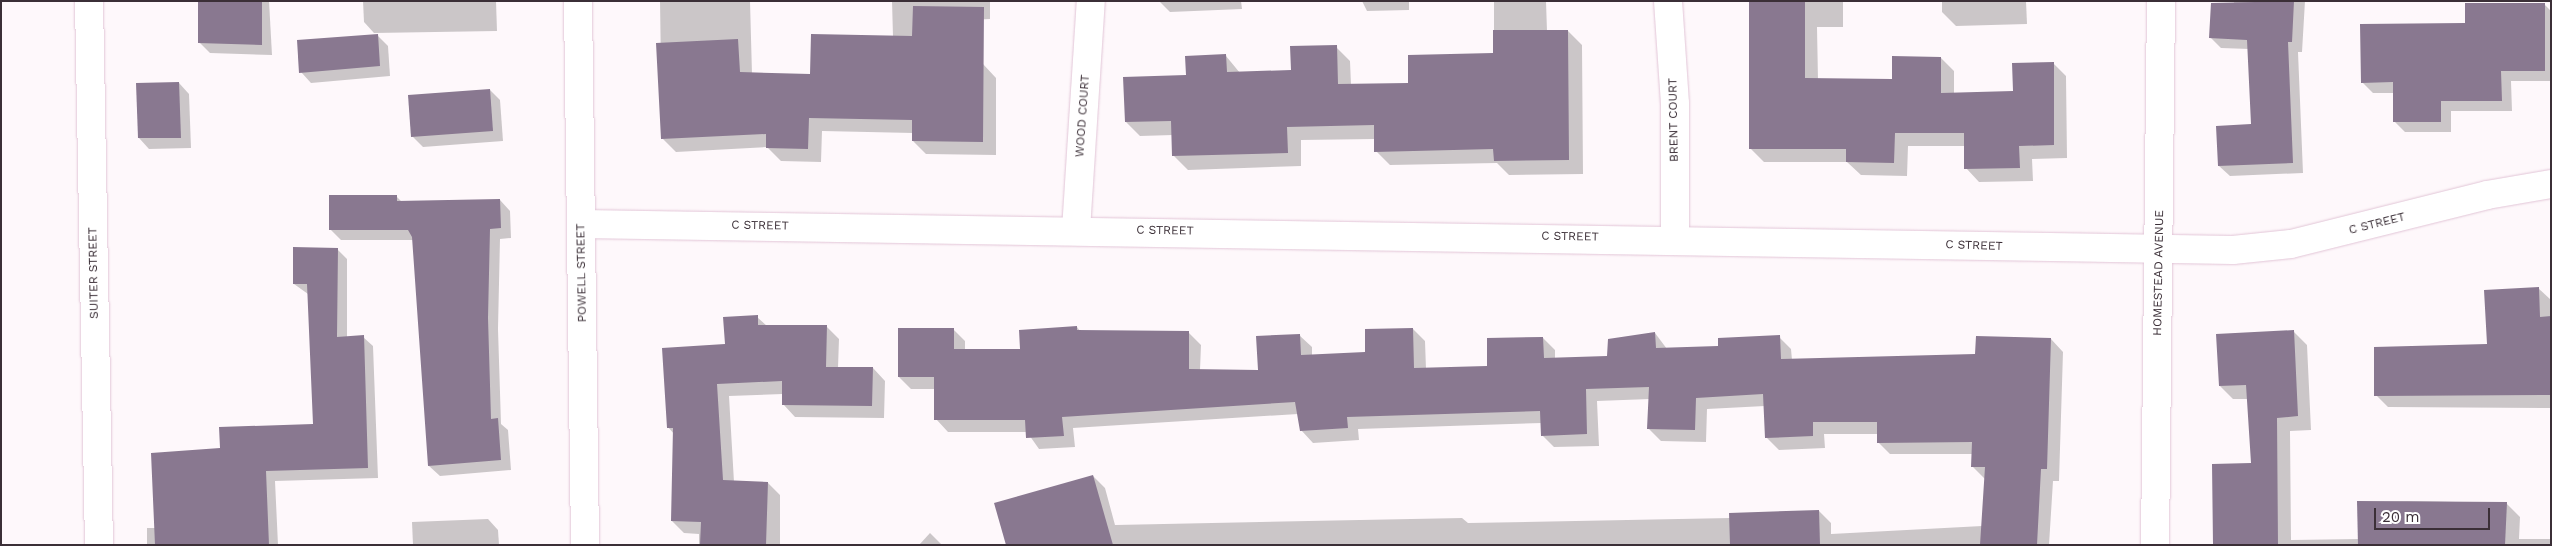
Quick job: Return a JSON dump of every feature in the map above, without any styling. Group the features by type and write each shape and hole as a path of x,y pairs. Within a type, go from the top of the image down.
{"street":[{"name":"SUITER STREET","path":"89,1 99,545"},
{"name":"POWELL STREET","path":"578,1 585,545"},
{"name":"WOOD COURT","path":"1076,230 1091,1"},
{"name":"BRENT COURT","path":"1668,1 1675,104 1675,238"},
{"name":"HOMESTEAD AVENUE","path":"2155,545 2161,1"},
{"name":"C STREET","path":"581,224 1675,238 2159,251 2291,244 2487,195 2551,184"}],"building":[{"path":"198,1 262,1 262,45 198,43"},
{"path":"1749,1 1805,1 1805,78 1892,79 1892,56 1941,57 1941,93 2013,91 2012,63 2054,62 2054,145 2019,146 2020,168 1964,169 1964,133 1895,133 1894,163 1846,162 1846,149 1749,149"},
{"path":"2294,1 2292,42 2288,42 2293,163 2218,166 2216,126 2251,124 2247,40 2209,38 2211,3"},
{"path":"2465,3 2545,3 2545,71 2501,71 2502,101 2441,101 2441,122 2393,122 2393,82 2361,83 2360,24 2465,23"},
{"path":"913,6 984,7 983,142 912,141 912,120 809,118 808,149 766,148 766,134 661,139 656,43 738,39 740,72 810,74 811,34 912,36"},
{"path":"1493,30 1568,30 1569,160 1494,161 1493,149 1374,152 1374,125 1287,127 1288,153 1172,156 1171,121 1125,122 1123,77 1186,75 1185,56 1226,54 1227,72 1291,70 1290,46 1337,45 1338,84 1408,83 1408,55 1493,53"},
{"path":"378,34 380,66 299,73 297,40"},
{"path":"179,82 181,138 138,138 136,83"},
{"path":"490,89 493,131 411,137 408,95"},
{"path":"329,195 397,195 397,201 500,199 501,228 490,229 488,318 491,419 498,418 501,460 428,466 412,237 408,230 329,230"},
{"path":"293,247 338,248 337,337 364,335 368,468 266,471 269,545 155,545 151,453 220,448 219,427 313,424 307,284 293,284"},
{"path":"2539,287 2540,317 2551,316 2551,395 2374,396 2374,347 2487,344 2484,290"},
{"path":"758,315 758,325 827,325 826,367 873,367 872,406 782,405 782,381 717,384 723,480 768,482 766,545 700,545 701,522 671,521 673,428 667,428 662,348 725,344 723,317"},
{"path":"1077,326 1077,330 1189,331 1189,369 1258,370 1256,336 1300,334 1301,355 1365,352 1365,329 1413,328 1414,368 1487,366 1487,338 1543,337 1544,358 1607,356 1608,339 1655,332 1656,348 1718,346 1718,338 1780,335 1781,359 1975,354 1976,336 2051,338 2047,469 2041,469 2037,545 1980,545 1985,467 1971,467 1972,442 1877,443 1877,422 1813,422 1813,436 1765,438 1763,394 1696,398 1695,430 1647,429 1649,387 1586,389 1587,434 1541,436 1540,411 1347,417 1348,428 1300,431 1295,402 1062,417 1064,436 1026,438 1025,420 934,420 934,377 898,377 898,328 954,328 954,349 1020,349 1019,330"},
{"path":"2294,330 2298,416 2277,418 2278,545 2213,545 2212,464 2251,463 2246,385 2219,386 2216,334"},
{"path":"1093,475 1113,545 1006,545 994,503"},
{"path":"2357,501 2507,502 2505,545 2358,545"},
{"path":"1819,510 1820,545 1730,545 1729,513"}]}
